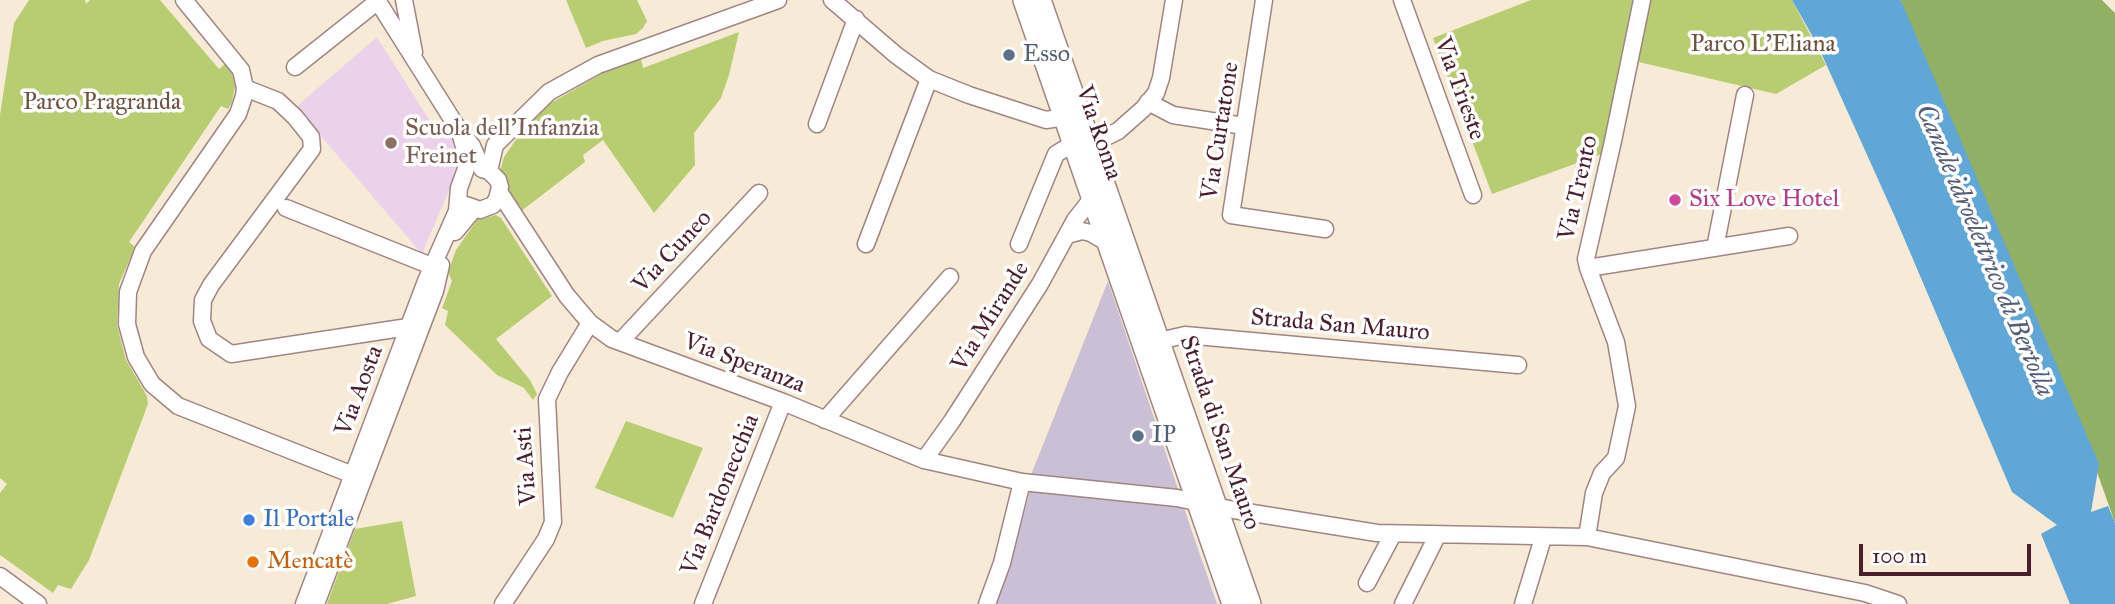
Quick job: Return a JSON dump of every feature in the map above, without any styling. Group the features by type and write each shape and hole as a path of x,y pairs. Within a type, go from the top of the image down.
{"main road":[{"name":"Via Roma","path":"1024,0 1065,117 1098,191 1129,281"},
{"name":"Via Roma","path":"1040,0 1080,147"},
{"name":"Via Roma","path":"1098,191 1108,243 1129,281"},
{"name":"Strada di San Mauro","path":"1129,281 1159,341 1197,502 1250,604"},
{"name":"Strada di San Mauro","path":"1129,281 1197,502 1233,604"}],"street":[{"path":"184,0 241,70 245,88 237,114 143,251 128,292 127,324 136,357 152,384 178,406 353,475"},
{"path":"295,68 377,0 458,130 472,146 486,170 498,180 501,200 487,208 474,209 465,203 460,194 461,181 469,171 486,170"},
{"path":"404,0 416,61"},
{"path":"486,170 495,145 549,92 598,65 778,0"},
{"path":"832,0 929,79 1046,120 1065,117"},
{"path":"1019,244 1056,154 1118,131 1156,93 1174,0"},
{"name":"Via Curtatone","path":"1264,0 1231,215 1325,229"},
{"name":"Via Trieste","path":"1402,0 1473,195"},
{"name":"Via Trento","path":"1642,0 1614,141 1586,259 1588,268 1789,236"},
{"path":"817,124 856,19"},
{"path":"866,243 929,79"},
{"path":"245,88 278,102 295,117 311,137 312,149 211,285 203,300 202,321 209,339 231,354 408,327"},
{"path":"1715,248 1745,94"},
{"path":"1148,102 1172,115 1244,126"},
{"path":"458,130 467,157 464,176"},
{"name":"Via Mirande","path":"924,460 952,421 1040,284 1067,235 1098,191"},
{"name":"Via Cuneo","path":"620,342 760,193"},
{"name":"Via Aosta","path":"304,604 327,559 435,291 436,268 457,211 460,194"},
{"name":"Via Speranza","path":"501,200 566,296 590,323 620,342 783,402 924,460 1022,482 1197,502 1393,534 1587,537 1898,604"},
{"path":"286,208 436,268"},
{"name":"Via Aosta","path":"316,604 353,475 408,327 453,236 474,209"},
{"path":"1067,235 1082,231 1108,243"},
{"path":"1587,537 1594,493 1602,473 1616,457 1627,406 1616,342 1588,268"},
{"path":"825,420 950,277"},
{"name":"Via Asti","path":"503,604 546,539 553,522 547,399 590,323"},
{"name":"Strada San Mauro","path":"1159,341 1185,335 1518,365"},
{"name":"Via Bardonecchia","path":"703,604 783,402"},
{"name":"Via Mirande","path":"950,466 945,458 952,421"},
{"path":"987,604 1002,563 1022,482"},
{"path":"1367,583 1393,534"},
{"path":"1403,604 1437,536"},
{"path":"1523,604 1543,538"},
{"path":"0,576 38,604"}],"shaded area":[{"name":"Scuola dell'Infanzia Freinet","path":"377,37 438,134 449,129 459,151 460,164 422,254 296,107"},
{"path":"1108,281 1179,492 1029,480"},
{"path":"1032,484 1183,505 1217,604 995,604 1010,565"}],"green space":[{"name":"Parco Pragranda","path":"29,0 85,0 86,4 90,0 160,0 219,69 226,63 231,70 235,86 228,109 221,106 129,242 135,247 119,284 117,325 126,360 147,396 148,404 89,560 71,589 58,585 53,593 0,555 0,493 7,484 0,478 0,115 14,23"},
{"path":"566,0 637,0 647,21 636,34 603,41 586,48"},
{"path":"1531,0 1632,0 1633,3 1602,154 1492,194 1433,38"},
{"name":"Parco L'Eliana","path":"1642,0 1792,0 1826,65 1776,94 1630,60"},
{"path":"1900,0 2102,0 2115,13 2115,523 2076,412"},
{"path":"739,32 721,98 694,133 695,165 654,213 603,140 583,155 585,162 520,212 507,196 500,171 504,157 526,125 551,103 603,73 641,59 643,68"},
{"path":"496,215 501,218 552,296 496,339 530,380 537,394 533,400 524,388 497,375 445,325 448,311 442,308 452,281 448,272 456,250 477,220"},
{"path":"626,421 703,448 673,518 595,488"},
{"path":"402,521 416,596 387,604 327,604 355,529"}],"water":[{"name":"Canale idroelettrico di Bertolla","path":"1792,0 1900,0 1903,5 2099,464 2091,512 2108,506 2115,523 2115,604 2070,604 2041,534 2057,525 2012,492 1895,217 1818,46"}],"place":[{"name":"Esso","path":"1009,55"},
{"name":"Scuola dell'Infanzia Freinet","path":"391,143"},
{"name":"Six Love Hotel","path":"1675,200"},
{"name":"IP","path":"1138,436"},
{"name":"Il Portale","path":"249,520"},
{"name":"Mencatè","path":"253,562"}]}
